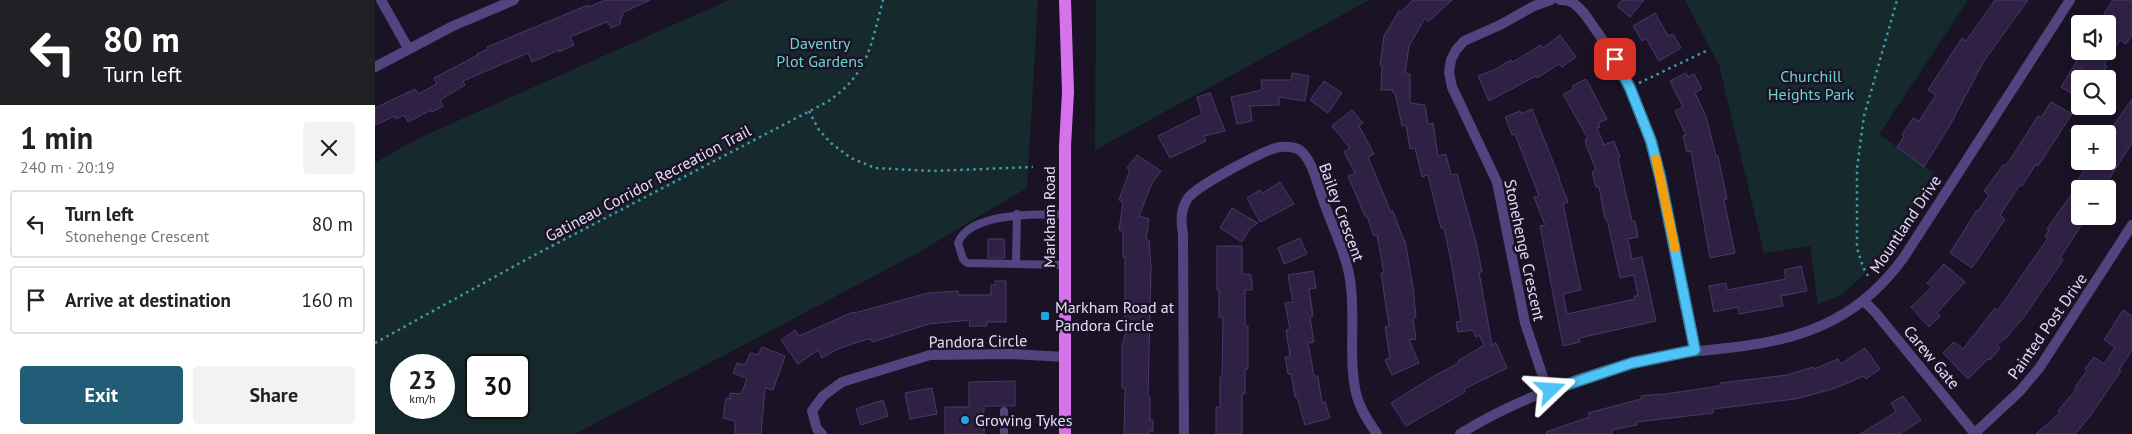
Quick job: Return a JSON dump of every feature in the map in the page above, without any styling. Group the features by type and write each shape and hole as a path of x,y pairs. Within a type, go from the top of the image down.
{"main road":[{"name":"Markham Road","path":"1065,0 1068,92 1065,146 1065,434"}],"street":[{"path":"381,0 408,48"},
{"path":"375,67 408,48 514,0"},
{"name":"Stonehenge Crescent","path":"1548,392 1525,323 1497,182 1453,87 1449,72 1451,60 1456,50 1464,41 1500,25 1534,6 1551,0"},
{"path":"1560,0 1571,2 1583,14 1604,42 1630,88 1651,141 1660,176 1695,350"},
{"name":"Mountland Drive","path":"1460,434 1511,406 1632,363 1695,350 1744,346 1810,332 1841,317 1864,301 1890,277 1904,258 2070,0"},
{"name":"Bailey Crescent","path":"1184,434 1183,235 1181,222 1183,209 1188,198 1209,181 1268,150 1281,147 1296,148 1302,152 1313,171 1341,246 1351,286 1354,384 1365,415 1377,434"},
{"name":"Painted Post Drive","path":"1975,434 2020,391 2040,367 2132,225"},
{"name":"Carew Gate","path":"1864,301 1975,434"},
{"name":"Pandora Circle","path":"822,434 817,429 812,411 823,396 841,382 867,373 930,355 1019,354 1065,357"}],"lane":[{"path":"1016,263 1017,214"},
{"path":"1065,215 1017,214 976,226 960,239 959,243 963,259 967,263 1065,265"},
{"path":"1004,411 1004,434"}],"path":[{"name":"Gatineau Corridor Recreation Trail","path":"375,343 529,258 809,111 841,92 863,67 883,0"},
{"path":"1868,276 1857,248 1857,168 1864,116 1897,0"},
{"path":"1630,88 1706,51"},
{"path":"809,111 819,130 832,144 851,158 875,168 933,171 1033,167"}],"green space":[{"name":"Daventry Plot Gardens","path":"729,0 1038,0 1027,188 914,255 575,434 375,434 375,163 417,139"},
{"path":"1096,0 1369,0 1095,150"},
{"name":"Churchill Heights Park","path":"1685,0 1968,0 1879,134 1933,173 1882,253 1870,268 1843,293 1818,304 1810,246 1764,253 1719,65"}],"building":[{"path":"605,0 650,0 622,13 623,16 621,17 620,24 611,28 608,22 604,23 570,37 574,45 559,52 559,50 532,62 528,53 463,81 465,85 440,100 443,106 432,112 431,110 408,122 404,115 396,119 395,116 375,125 375,108 415,89 418,94 437,84 434,78 478,55 488,49 487,47 588,5 589,7"},
{"path":"1413,0 1452,0 1428,22 1425,18 1409,46 1405,73 1410,74 1410,103 1425,105 1428,124 1433,123 1438,156 1446,154 1451,175 1457,174 1477,246 1482,272 1479,272 1492,345 1496,343 1507,368 1464,389 1465,392 1406,426 1391,403 1459,363 1458,361 1484,345 1479,335 1476,337 1473,330 1458,332 1456,322 1461,321 1451,261 1444,228 1441,228 1428,175 1422,177 1415,148 1410,149 1406,125 1402,126 1395,93 1393,93 1393,90 1381,90 1382,66 1380,65 1384,36 1399,11 1401,12"},
{"path":"1622,0 1644,0 1630,17 1617,6"},
{"path":"1995,0 2028,0 1984,61 1950,125 1924,167 1897,147 1904,137 1902,135 1913,118 1919,121 1936,95 1928,90 1962,38 1966,41"},
{"path":"2113,0 2132,0 2132,35 2126,44 2120,40 2116,46 2116,15 2104,15"},
{"path":"1655,13 1668,36 1673,34 1681,48 1659,61 1646,38 1642,41 1633,26"},
{"path":"1560,35 1576,57 1562,67 1559,64 1537,78 1536,76 1489,101 1478,76 1494,70 1511,60 1513,62 1541,45 1543,48"},
{"path":"2078,60 2107,60 2104,64 2107,66 2105,70 2083,70 2080,68 2080,70 2071,70"},
{"path":"2071,71 2071,93 2061,87"},
{"path":"1292,73 1309,76 1305,101 1279,97 1279,105 1250,106 1252,121 1237,124 1231,97 1262,90 1261,80 1291,80"},
{"path":"1686,73 1688,77 1694,74 1702,89 1695,93 1706,116 1716,156 1718,156 1727,199 1724,200 1735,253 1710,258 1691,151 1687,152 1683,136 1686,135 1675,111 1683,107 1670,81"},
{"path":"1586,79 1607,119 1598,123 1600,127 1597,128 1604,145 1614,141 1620,157 1618,158 1632,221 1635,221 1638,237 1628,239 1632,259 1642,257 1656,321 1579,338 1580,342 1563,346 1540,226 1545,225 1534,197 1539,196 1515,134 1512,135 1505,117 1520,111 1521,114 1532,109 1568,202 1563,204 1581,290 1563,294 1567,314 1635,299 1634,296 1638,296 1634,275 1620,278 1599,187 1596,187 1592,172 1596,170 1585,140 1588,139 1563,94 1574,89 1572,86"},
{"path":"1324,81 1342,93 1328,113 1310,100"},
{"path":"1210,93 1225,131 1204,136 1206,141 1170,158 1158,136 1202,114 1197,97"},
{"path":"2132,99 2132,143 2116,168 2116,125 2114,125"},
{"path":"2051,102 2071,115 2038,166 2036,164 2000,215 2005,219 1972,268 1950,253 1977,210 1989,195 1984,191 2003,165 2005,166 2010,160 2038,116 2041,118"},
{"path":"1352,110 1363,123 1359,126 1374,154 1368,157 1405,241 1413,287 1416,317 1413,319 1416,339 1409,340 1419,363 1392,375 1385,360 1390,358 1385,327 1389,326 1381,273 1384,273 1377,235 1374,236 1367,216 1365,216 1348,176 1355,173 1344,152 1350,148 1332,126"},
{"path":"1137,155 1161,171 1152,183 1139,216 1149,219 1146,240 1149,240 1151,267 1148,397 1150,397 1150,420 1153,420 1153,431 1149,431 1149,434 1124,434 1125,388 1122,388 1122,345 1125,336 1125,257 1123,257 1123,231 1119,230 1123,202 1119,200 1130,170 1127,168"},
{"path":"2084,170 2115,170 2109,180 2078,180"},
{"path":"1280,182 1294,204 1260,222 1247,198 1260,190 1263,193"},
{"path":"2071,195 2071,225 2081,225 2060,258 2063,260 2024,317 2006,338 1997,345 2000,348 1990,360 1988,359 1968,379 1943,353 1954,342 1963,349 1995,308 1998,310 2048,238 2045,236 2049,230 2047,229"},
{"path":"1232,208 1258,223 1250,228 1242,242 1220,228"},
{"path":"1300,238 1307,254 1284,264 1278,248"},
{"path":"988,239 1004,239 1005,258 988,258"},
{"path":"1217,246 1242,246 1242,274 1250,274 1252,280 1252,290 1245,290 1245,326 1248,326 1248,369 1245,369 1245,394 1242,394 1242,434 1216,434 1216,407 1220,407 1220,377 1222,377 1223,317 1219,317"},
{"path":"1944,264 1965,282 1937,313 1940,316 1929,327 1911,307 1932,287 1927,283"},
{"path":"1801,266 1807,291 1781,296 1783,306 1739,314 1738,307 1714,312 1709,286 1726,283 1727,290 1786,279 1784,270"},
{"path":"1313,271 1316,288 1309,289 1313,316 1310,317 1314,342 1308,343 1314,376 1318,376 1322,403 1325,402 1330,418 1305,425 1297,397 1295,397 1291,374 1288,374 1285,357 1290,356 1286,330 1290,329 1285,303 1293,302 1288,275"},
{"path":"995,281 1006,281 1006,322 987,322 987,326 969,326 970,320 929,324 872,342 871,339 864,340 838,349 822,358 818,350 798,364 781,340 795,330 799,336 853,312 928,293 958,291 959,295 991,295 991,285 995,285"},
{"path":"2123,310 2132,316 2132,350 2119,370 2121,371 2090,416 2075,434 2036,434 2060,413 2058,411 2074,392 2077,384 2087,371 2085,369 2094,357 2104,364 2115,347 2104,340"},
{"path":"762,347 785,356 773,390 765,388 761,434 735,434 735,421 723,418 726,398 730,399 730,393 741,394 747,379 733,373 737,363 745,365 750,353 758,355"},
{"path":"1865,348 1880,369 1866,379 1864,376 1833,389 1795,399 1713,409 1713,413 1637,422 1637,425 1612,430 1612,434 1546,434 1546,432 1590,417 1588,413 1641,399 1641,396 1720,386 1720,383 1787,375 1813,367 1814,369 1838,359 1841,364"},
{"name":"Growing Tykes","path":"1015,381 1015,406 984,406 984,434 945,434 945,407 969,407 969,382"},
{"path":"932,388 937,414 910,419 905,393"},
{"path":"1903,396 1921,420 1900,434 1860,434 1896,412 1891,403"},
{"path":"883,400 888,416 861,425 856,409"}],"slow traffic":[{"path":"1656,159 1675,248"}],"place":[{"name":"Markham Road at Pandora Circle","path":"1045,316"},
{"name":"Growing Tykes","path":"965,420"}],"route":[{"path":"1551,390 1632,363 1695,350 1690,333 1660,176 1651,141 1630,88 1615,59"}]}
